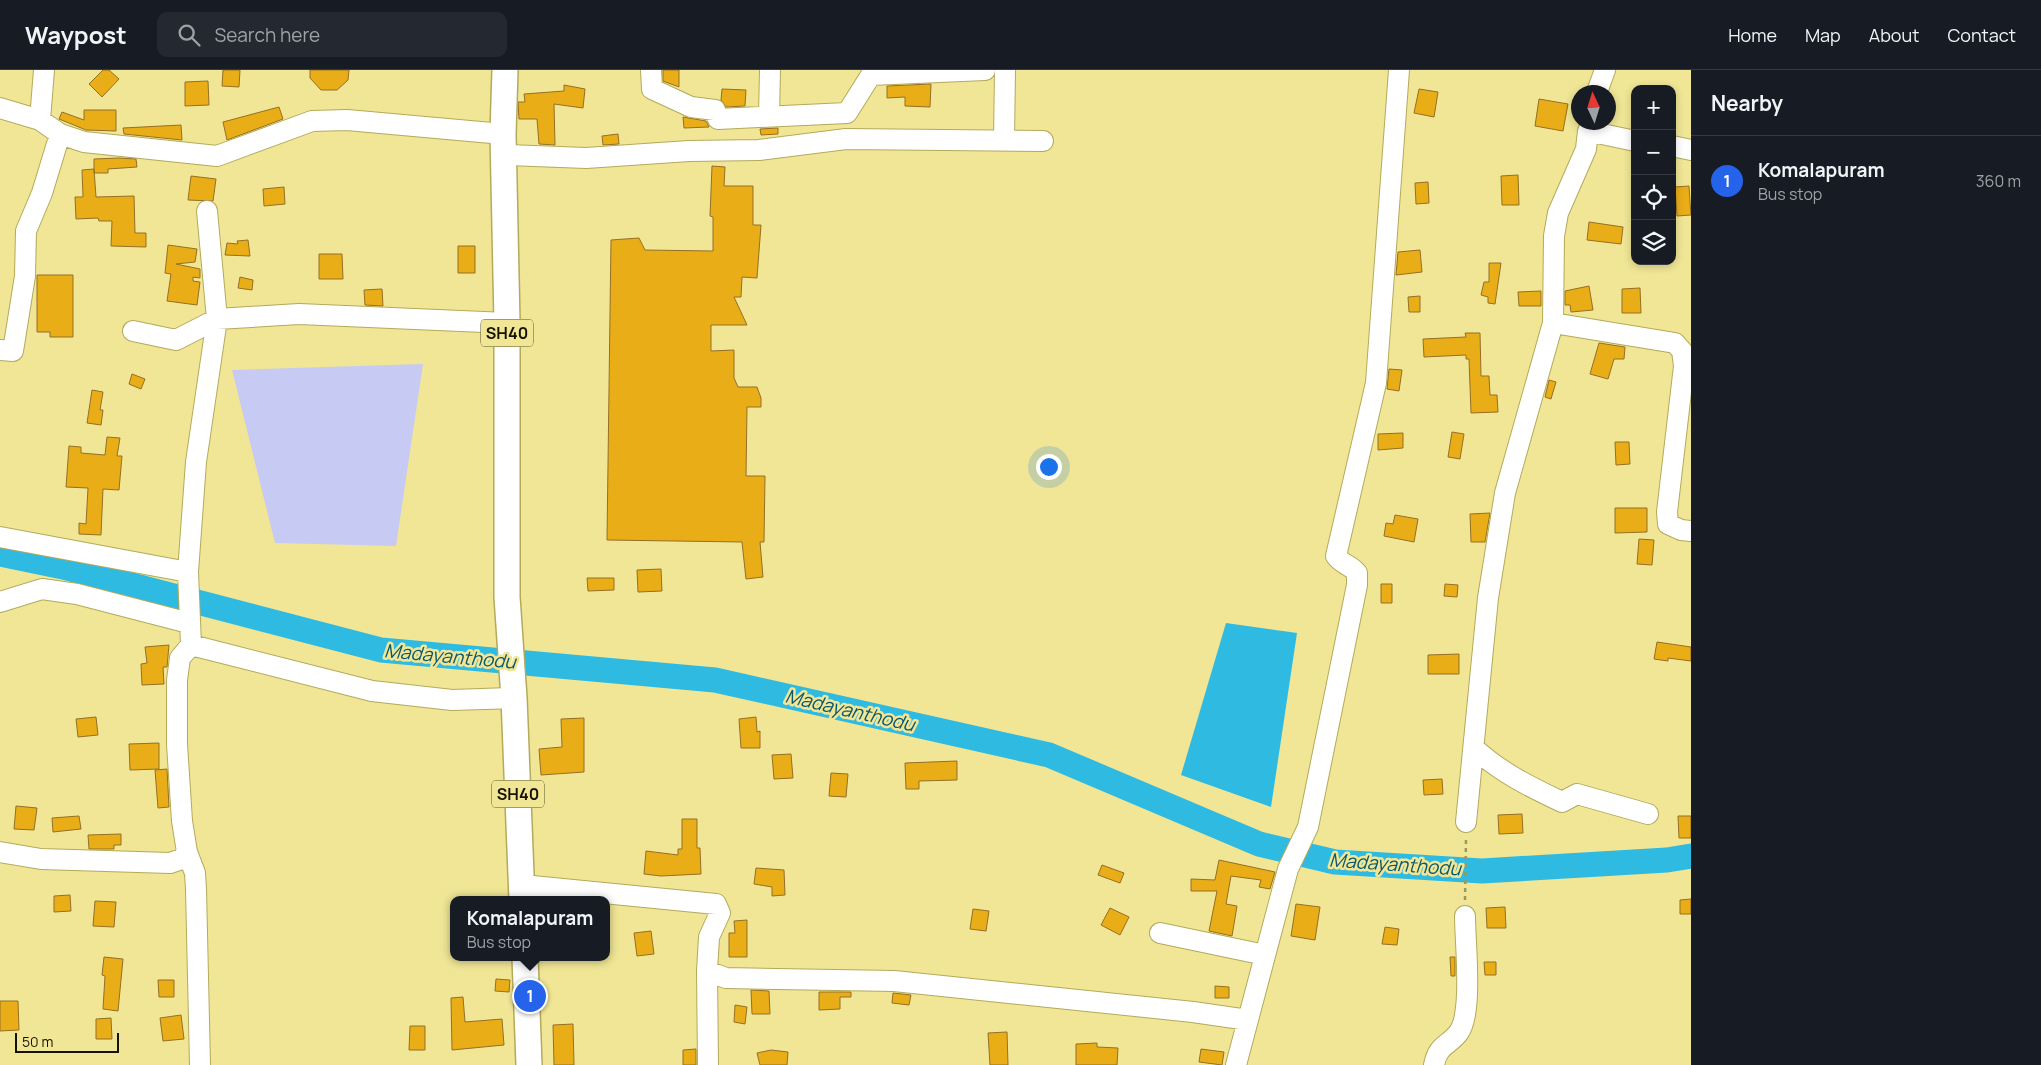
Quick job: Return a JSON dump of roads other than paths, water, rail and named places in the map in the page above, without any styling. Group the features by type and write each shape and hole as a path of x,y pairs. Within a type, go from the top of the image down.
{"main road":[{"name":"SH40","path":"505,70 504,144 508,322 507,596 522,892"},
{"path":"524,961 529,1065"}],"street":[{"path":"40,120 44,70"},
{"path":"651,70 652,89 691,107 715,110 718,119 847,113 871,75 985,70"},
{"path":"770,70 770,116"},
{"path":"1004,70 1004,140"},
{"path":"1236,1065 1288,869 1308,827 1357,585 1357,573 1352,567 1339,561 1336,556 1376,383 1399,70"},
{"path":"1600,85 1605,70"},
{"path":"0,108 21,112 40,120 60,134 84,142 217,156 312,122 347,120 586,158 689,151 759,150 846,139 1043,140"},
{"path":"1466,822 1488,598 1504,493 1553,323 1554,236 1558,213 1586,149 1589,130"},
{"path":"1599,130 1631,140"},
{"path":"0,350 14,351 25,276 26,231 42,193 60,134"},
{"path":"1676,147 1691,150"},
{"path":"200,1065 196,889 195,873 187,852 182,820 177,680 180,658 191,645 188,572 196,462 217,320 207,211"},
{"path":"133,331 176,340 217,320 299,314 508,322"},
{"path":"1553,323 1675,343 1682,351 1684,366 1667,512 1668,524 1681,530 1691,531"},
{"path":"0,537 188,572"},
{"path":"0,602 42,589 189,616"},
{"path":"191,645 372,691 452,700 513,693"},
{"path":"1474,748 1498,768 1562,802 1577,794 1594,797 1648,814"},
{"path":"0,852 42,859 170,863 182,859 187,852"},
{"path":"522,892 587,896"},
{"path":"610,897 716,904 720,913 709,936 707,971 708,1065"},
{"path":"1434,1065 1436,1056 1442,1046 1459,1032 1467,1011 1465,916"},
{"path":"1160,933 1265,955"},
{"path":"707,971 726,978 894,981 1193,1012 1248,1020"}],"water":[{"path":"1226,623 1297,633 1271,807 1181,775"}],"waterway":[{"name":"Madayanthodu","path":"0,554 63,567 381,650 715,680 1049,755 1259,844 1335,862 1482,871 1667,860 1691,856"}],"place":[{"name":"Komalapuram","path":"530,996"}]}
